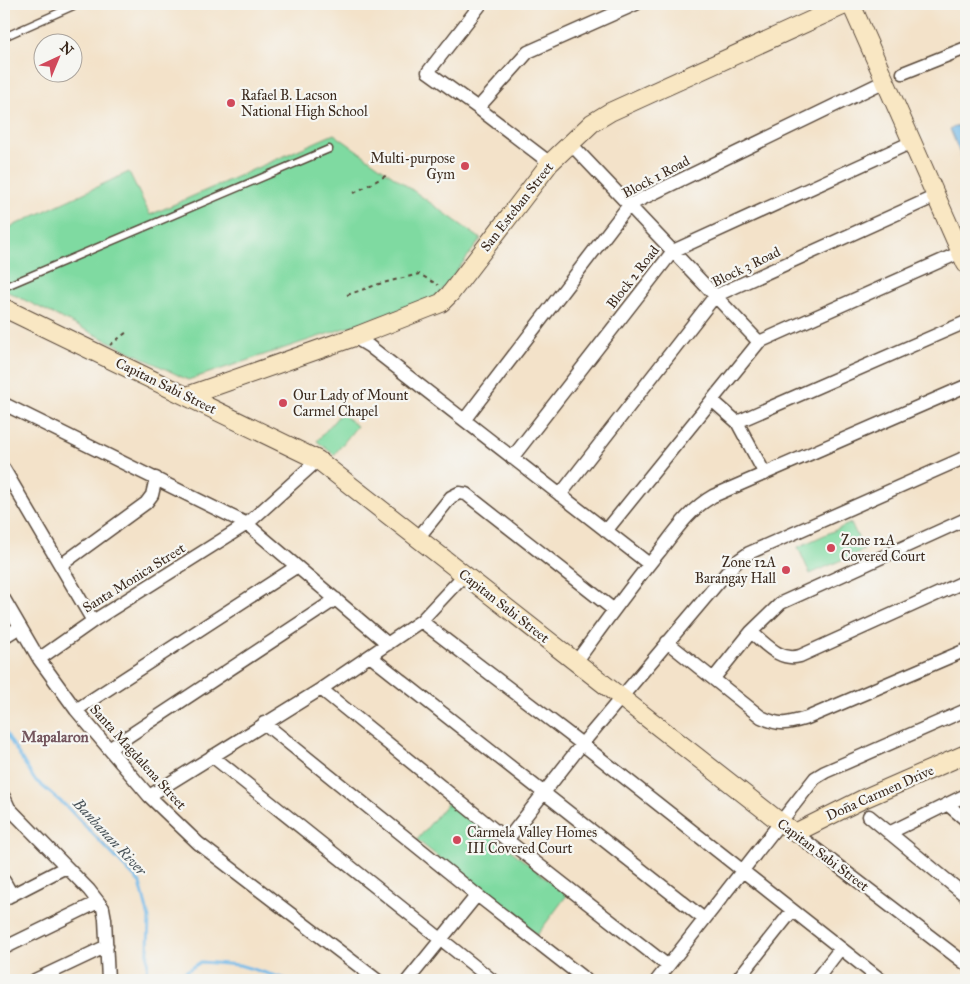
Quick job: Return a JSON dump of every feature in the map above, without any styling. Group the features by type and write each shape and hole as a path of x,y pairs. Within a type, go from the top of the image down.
{"street":[{"path":"481,4 428,72 550,163"},
{"path":"478,108 528,52 636,4"},
{"name":"San Esteban Street","path":"187,396 354,337 441,303 450,294 550,163 592,124 610,112 847,4"},
{"path":"606,531 759,342 964,258 851,4"},
{"path":"903,73 966,48"},
{"name":"Block 1 Road","path":"465,420 629,205 885,81"},
{"name":"Block 2 Road","path":"512,458 672,251 912,142"},
{"path":"570,143 759,342"},
{"name":"Block 3 Road","path":"560,495 715,296 936,196"},
{"name":"Capitan Sabi Street","path":"4,308 318,460 780,822 966,964"},
{"path":"738,422 966,322"},
{"path":"354,337 369,346 649,564"},
{"path":"243,376 233,383 225,393 226,404 232,414 243,423"},
{"path":"576,662 649,564 699,504 713,496 966,386"},
{"path":"712,401 738,422 765,474"},
{"path":"4,404 247,524 388,644"},
{"path":"507,840 620,697 739,560 749,553 966,457"},
{"name":"Santa Monica Street","path":"39,658 93,621 247,524 318,460"},
{"path":"4,469 93,621"},
{"path":"61,565 146,503 152,495 156,478"},
{"path":"418,538 451,497 459,493 466,494 614,610"},
{"path":"714,678 751,632 781,603 966,519"},
{"path":"76,710 296,567"},
{"path":"148,796 321,689 421,622 464,575"},
{"path":"751,632 778,654 791,659 966,581"},
{"name":"Santa Magdalena Street","path":"4,599 39,658 76,710 148,796 198,843 377,980"},
{"path":"109,748 336,599"},
{"path":"421,622 582,744 880,980"},
{"path":"4,637 20,627"},
{"path":"667,642 761,717 774,724 789,724 807,718 966,650"},
{"path":"370,656 545,792 704,920"},
{"path":"321,689 507,840 668,966"},
{"path":"657,980 815,778 966,710"},
{"path":"264,723 477,895 586,980"},
{"name":"Doña Carmen Drive","path":"795,832 966,754"},
{"path":"212,756 492,980"},
{"path":"889,833 966,795"},
{"path":"4,797 9,808 103,908 106,919 108,980"},
{"path":"946,804 966,820"},
{"path":"869,816 966,896"},
{"path":"4,881 8,897 66,867"},
{"path":"408,980 477,895"},
{"path":"4,948 98,902"},
{"path":"737,980 792,911"},
{"path":"35,980 106,946"},
{"path":"816,980 840,949"}],"lane":[{"path":"4,37 78,4"},
{"path":"4,287 329,149"}],"path":[{"path":"354,193 389,174"},
{"path":"347,295 379,284 419,274 434,281 450,294"},
{"path":"98,354 127,332"}],"green space":[{"path":"334,134 481,239 436,298 188,380 4,290 4,230 129,172 150,215"},
{"path":"341,413 357,426 334,455 317,441"},
{"name":"Zone 12A Covered Court","path":"851,523 864,550 810,574 798,547"},
{"path":"449,801 567,895 537,935 417,840"}],"water":[{"path":"966,123 966,166 965,166 950,129"}],"waterway":[{"name":"Banbanan River","path":"4,730 34,779 67,807 140,883 149,918 147,980"},
{"name":"Banbanan River","path":"172,980 201,962 239,965 289,980"}],"place":[{"name":"Rafael B. Lacson National High School","path":"231,103"},
{"name":"Multi-purpose Gym","path":"465,166"},
{"name":"Our Lady of Mount Carmel Chapel","path":"283,403"},
{"name":"Zone 12A Covered Court","path":"831,548"},
{"name":"Zone 12A Barangay Hall","path":"786,570"},
{"name":"Carmela Valley Homes III Covered Court","path":"457,840"}],"district":[{"name":"Mapalaron","path":"55,737"}]}
